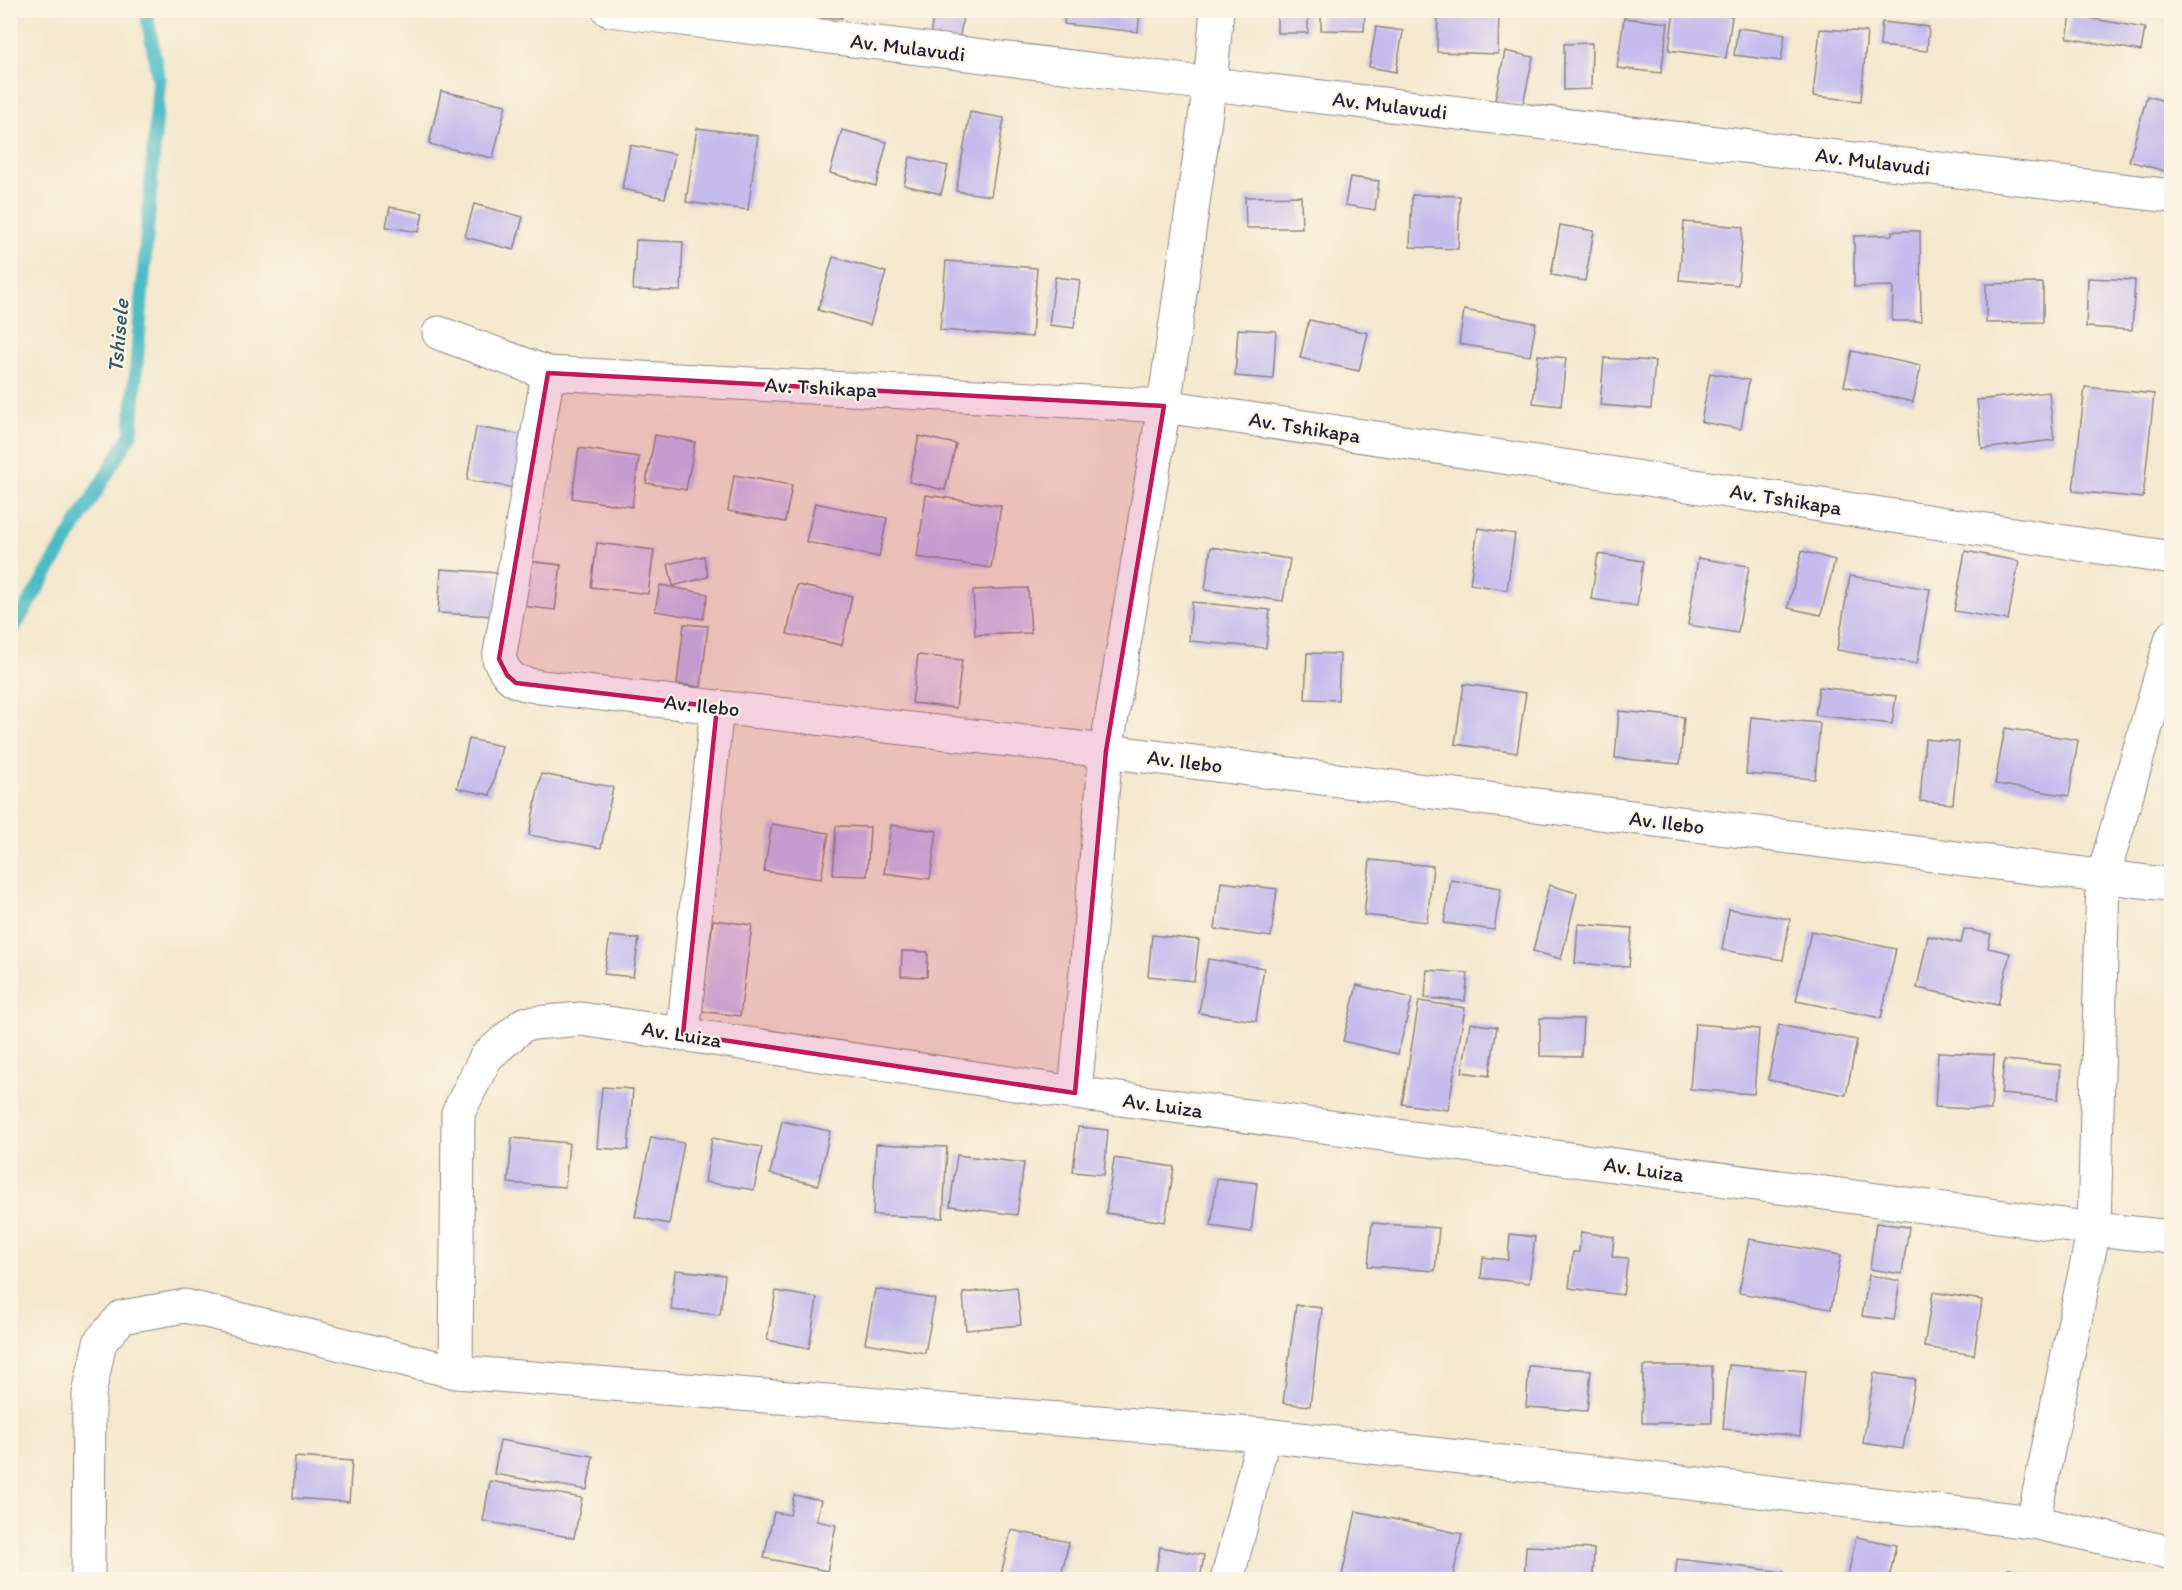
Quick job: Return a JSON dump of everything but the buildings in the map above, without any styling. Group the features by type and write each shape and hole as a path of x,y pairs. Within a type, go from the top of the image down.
{"street":[{"name":"Av. Mulavudi","path":"609,10 1210,84 2172,196"},
{"path":"1075,1093 1106,751 1164,406 1210,84 1217,10"},
{"name":"Av. Tshikapa","path":"439,333 548,373 1164,406 2172,558"},
{"name":"Av. Ilebo","path":"548,373 499,659 507,675 516,683 1106,751 2172,885"},
{"path":"2033,1522 2094,1229 2103,877 2172,638"},
{"path":"683,1034 717,707"},
{"name":"Av. Luiza","path":"456,1372 458,1113 486,1057 524,1024 581,1019 1075,1093 2094,1229 2172,1237"},
{"path":"88,1580 89,1394 100,1342 122,1317 185,1306 456,1372 1264,1435 2033,1522 2172,1553"},
{"path":"1227,1580 1264,1435"}],"highlighted area":[{"path":"548,373 1164,406 1106,751 1075,1093 683,1034 717,707 516,683 507,675 499,659"}],"waterway":[{"name":"Tshisele","path":"10,634 131,434 159,82 146,10"}]}
